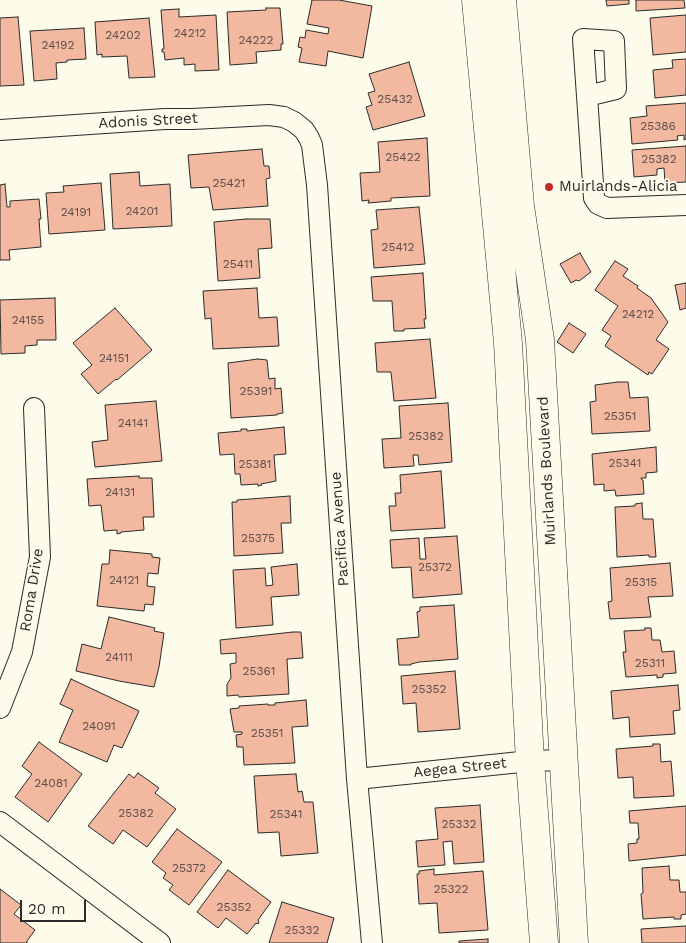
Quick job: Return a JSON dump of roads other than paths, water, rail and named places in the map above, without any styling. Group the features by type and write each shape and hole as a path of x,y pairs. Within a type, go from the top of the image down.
{"main road":[{"path":"476,0 508,343 530,761 544,943"},
{"name":"Muirlands Boulevard","path":"502,0 520,206 540,340 574,943"}],"street":[{"path":"587,96 594,198 598,204 607,208 686,205"},
{"name":"Adonis Street","path":"0,130 165,119 269,115 284,117 294,122"},
{"name":"Pacifica Avenue","path":"294,122 304,130 309,138 314,160 357,780 372,943"},
{"name":"Roma Drive","path":"0,708 22,652 40,557 34,408"},
{"name":"Aegea Street","path":"357,780 530,761 563,760"},
{"path":"0,822 160,943"}],"place":[{"name":"Muirlands-Alicia","path":"549,187"}]}
